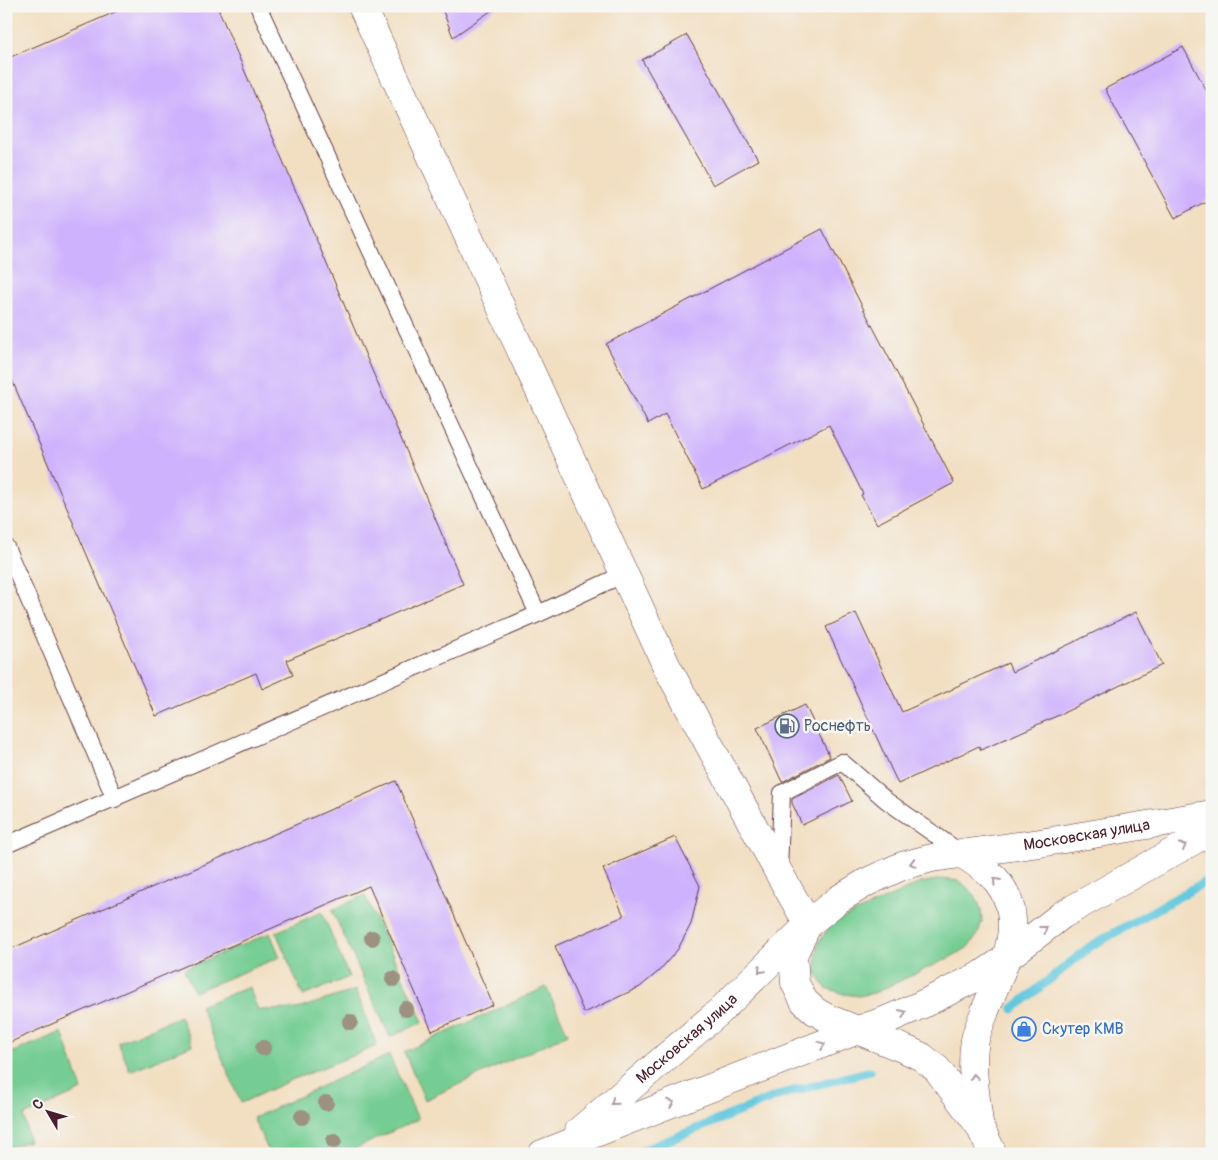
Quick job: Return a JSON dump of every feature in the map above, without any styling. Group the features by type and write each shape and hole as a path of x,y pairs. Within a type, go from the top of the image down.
{"street":[{"path":"362,6 667,667 808,924"},
{"name":"Московская улица","path":"551,1150 612,1104 719,1012 808,924 839,899 867,882 902,866 932,858 1040,843 1212,814"},
{"name":"Московская улица","path":"551,1150 922,1005 983,974 1062,915 1212,830"},
{"path":"961,853 978,864 996,880 1010,903 1013,917 1012,936 1005,959 975,1039 973,1070 979,1125"},
{"name":"Московская улица","path":"808,924 793,955 795,983 804,1001 815,1011 827,1018 858,1030"},
{"path":"858,1030 922,1057 937,1070 979,1125 993,1154"}],"lane":[{"path":"258,6 538,614"},
{"path":"6,548 115,799"},
{"path":"6,845 538,614 624,574"},
{"path":"779,873 782,793 842,762 887,801 961,853"}],"green space":[{"path":"942,879 960,881 975,895 981,909 982,921 977,936 967,948 874,993 859,996 844,994 826,988 817,975 816,956 819,941 833,923 920,883"},
{"path":"365,895 423,1022 390,1037 332,910"},
{"path":"322,912 349,977 303,996 276,932"},
{"path":"270,933 280,957 194,992 184,969"},
{"path":"249,987 258,1010 297,1009 356,990 377,1046 289,1081 241,1103 200,1006"},
{"path":"546,987 568,1034 425,1100 404,1052"},
{"path":"180,1016 192,1045 130,1071 118,1042"},
{"path":"62,1032 82,1090 24,1116 29,1141 6,1148 6,1055"},
{"path":"389,1055 418,1119 344,1154 270,1154 253,1118"}],"building":[{"path":"129,6 217,6 463,584 287,660 293,675 262,689 256,673 156,716 6,366 6,59"},
{"path":"441,6 498,6 453,37"},
{"path":"687,35 758,160 713,185 642,60"},
{"path":"1183,47 1212,101 1212,198 1175,218 1105,89"},
{"path":"822,229 954,483 877,524 861,495 863,494 829,425 703,489 665,414 648,424 606,344"},
{"path":"1136,612 1162,665 1059,715 981,750 979,746 898,784 826,627 856,613 902,712 1008,663 1012,672"},
{"path":"805,705 830,757 782,782 757,728"},
{"path":"839,775 852,801 802,825 792,799"},
{"path":"396,781 493,1005 432,1031 369,886 6,1044 6,951"},
{"path":"675,837 700,886 691,924 678,949 659,971 640,987 584,1013 555,946 624,916 603,869"}],"waterway":[{"path":"1013,1009 1091,946 1212,878"},
{"path":"635,1154 782,1094 870,1071"}],"place":[{"name":"Роснефть","path":"787,726"},
{"name":"Скутер КМВ","path":"1024,1029"}]}
